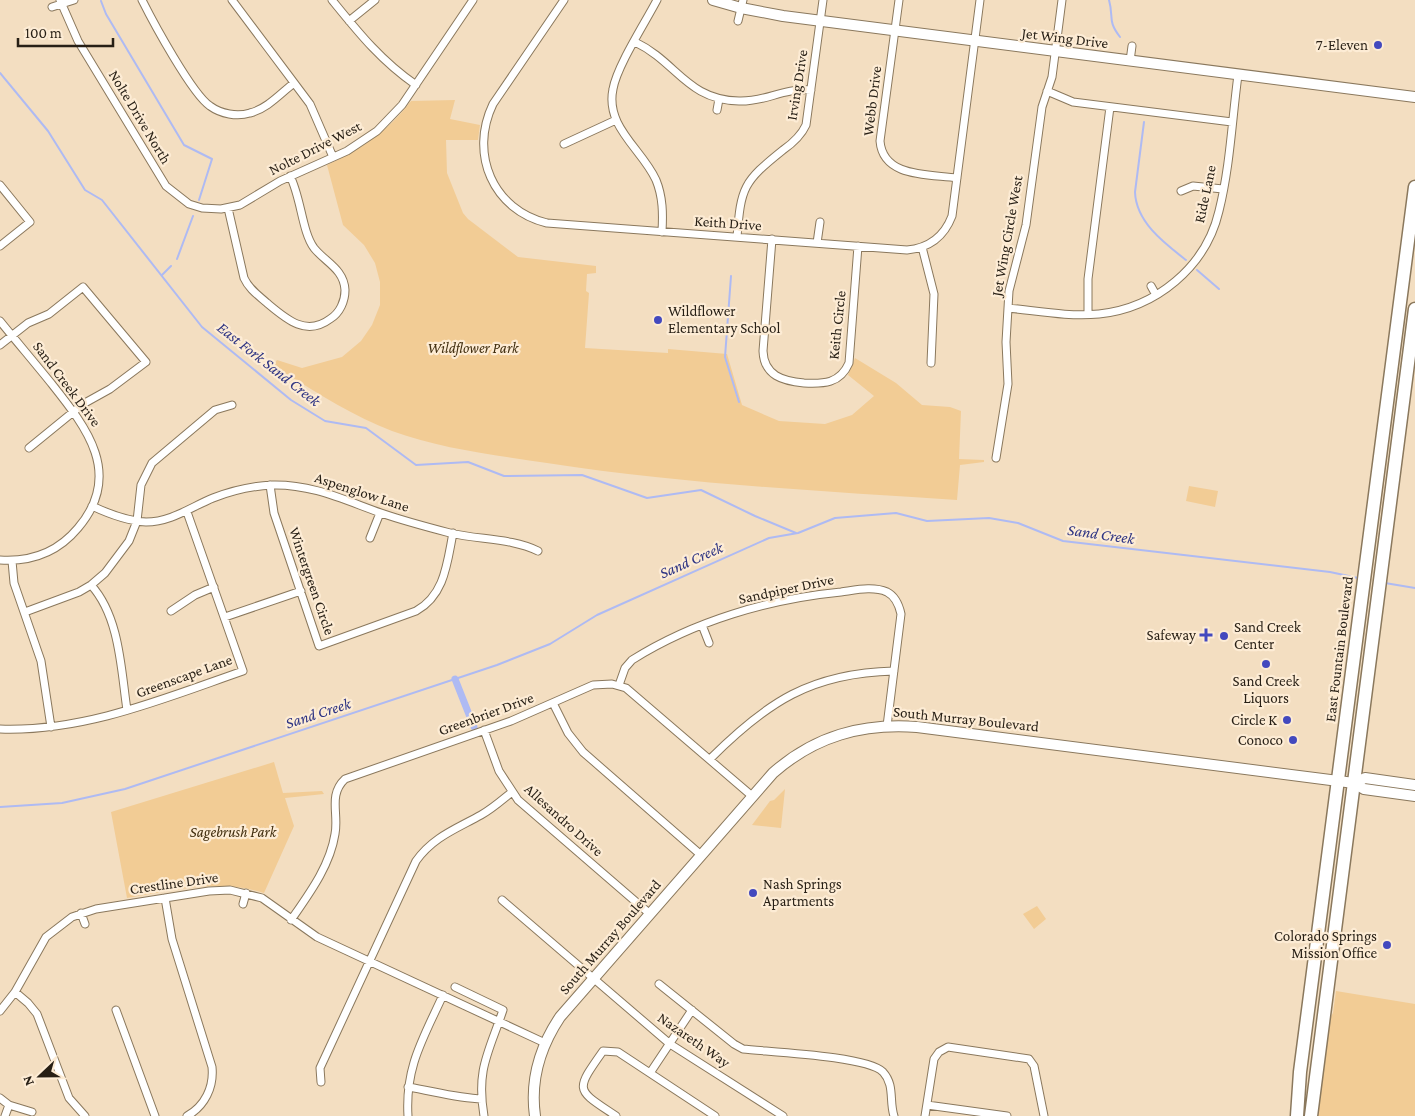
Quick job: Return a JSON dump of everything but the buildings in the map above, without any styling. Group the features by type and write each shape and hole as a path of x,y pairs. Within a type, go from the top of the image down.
{"highway":[{"name":"East Fountain Boulevard","path":"1297,1116 1300,1072 1340,781 1357,633 1415,187"},
{"name":"East Fountain Boulevard","path":"1311,1116 1415,310"}],"main road":[{"name":"Jet Wing Drive","path":"713,0 742,4 821,21 1415,97"},
{"name":"South Murray Boulevard","path":"535,1116 534,1080 545,1043 560,1017 752,796 783,764 820,741 848,731 887,726 965,733 1340,781 1354,783 1364,789 1415,796"},
{"name":"South Murray Boulevard","path":"1354,783 1365,778 1415,784"}],"street":[{"path":"52,7 61,2 74,0"},
{"path":"142,0 198,94 216,110 236,115 255,112 294,83"},
{"path":"232,0 313,109 333,157"},
{"path":"332,0 372,50 388,65 416,85"},
{"path":"349,21 375,0"},
{"name":"Nolte Drive West","path":"228,208 240,205 290,176 356,146 382,127 416,85 473,0"},
{"name":"Keith Drive","path":"564,0 489,113 483,134 483,153 487,170 494,186 505,200 520,212 539,221 908,250 922,247 942,234 950,223 980,0"},
{"path":"657,0 613,87 612,109 616,120 656,180 662,202 662,232"},
{"name":"Irving Drive","path":"737,237 739,203 744,189 755,172 796,140 803,131 811,90 823,0"},
{"name":"Webb Drive","path":"899,0 880,141 882,154 890,165 903,171 957,178"},
{"name":"Jet Wing Circle West","path":"996,458 1008,384 1006,342 1011,280 1026,225 1042,107 1052,77 1062,0"},
{"name":"Nolte Drive North","path":"61,2 78,41 166,186 178,197 194,206 208,209 228,208"},
{"path":"738,21 742,4"},
{"path":"635,42 661,57 690,86 703,94 720,99 750,101 791,89 811,90"},
{"path":"1130,61 1132,46"},
{"name":"Ride Lane","path":"1008,308 1088,314 1119,310 1156,295 1177,280 1202,251 1216,221 1223,189 1238,75"},
{"path":"1047,91 1073,102 1232,122"},
{"path":"717,110 720,99"},
{"path":"1088,314 1088,280 1110,107"},
{"path":"564,144 616,120"},
{"path":"228,208 244,278 248,285 282,316 295,324 313,326 327,322 338,313 343,302 343,280 338,270 312,244 299,197 290,176"},
{"path":"0,185 30,222 0,246"},
{"path":"1181,191 1193,186 1223,189"},
{"path":"817,243 820,222"},
{"name":"Keith Circle","path":"772,240 763,351 766,364 780,379 819,384 838,378 849,363 858,246"},
{"path":"922,247 934,294 931,363"},
{"path":"1151,286 1156,295"},
{"path":"0,345 28,323 49,314 83,287 146,362 110,389 90,399 73,411 29,448"},
{"name":"Sand Creek Drive","path":"0,321 87,430 97,456 98,485 92,506 81,525 60,545 39,556 12,561 0,560"},
{"path":"25,612 68,597 92,585 121,554 137,521 141,485 152,463 215,410 232,405"},
{"name":"Aspenglow Lane","path":"92,506 122,518 137,521 156,521 187,512 225,494 270,485 322,491 380,512 453,533 526,545 538,551"},
{"name":"Wintergreen Circle","path":"270,485 274,514 319,646 422,608 437,592 444,577 453,533"},
{"name":"Greenscape Lane","path":"0,729 51,727 127,710 243,671 187,512"},
{"path":"370,538 380,512"},
{"path":"12,561 14,583 41,661 51,727"},
{"path":"92,585 106,608 114,632 127,710"},
{"path":"171,611 187,599 214,587"},
{"name":"Sandpiper Drive","path":"619,685 625,668 632,660 702,625 757,607 808,596 868,590 886,592 892,596"},
{"path":"887,726 901,614 892,596 898,590"},
{"path":"225,617 301,591"},
{"path":"702,625 709,643"},
{"path":"710,759 750,721 793,693 820,682 848,675 894,671"},
{"name":"Greenbrier Drive","path":"339,787 353,776 484,730 593,685 619,685"},
{"path":"619,685 634,694 752,796"},
{"path":"553,703 568,733 583,752 701,855"},
{"name":"Allesandro Drive","path":"484,730 499,771 512,792 524,806 650,914"},
{"path":"292,920 313,889 332,848 336,826 335,799 339,787 331,782"},
{"path":"320,1082 320,1068 412,867 421,854 441,836 481,815 512,792"},
{"name":"Crestline Drive","path":"0,1011 15,992 46,937 81,913 221,890 246,893 269,902 317,937 545,1043"},
{"path":"243,904 246,893"},
{"path":"165,898 172,939 212,1067 212,1083 206,1098 196,1111 187,1116"},
{"name":"Nazareth Way","path":"502,900 670,1044 783,1116"},
{"path":"81,913 85,924"},
{"path":"659,984 734,1044 743,1049 846,1060 872,1065 882,1072 890,1086 894,1116"},
{"path":"450,999 456,985 503,1010 484,1061 482,1099 484,1116"},
{"path":"15,992 37,1014 69,1098 85,1116"},
{"path":"408,1116 408,1087 412,1063 443,996"},
{"path":"116,1010 155,1116"},
{"path":"650,1073 692,1010"},
{"path":"925,1116 934,1059 939,1052 948,1047 1029,1058 1034,1066 1044,1116"},
{"path":"616,1116 585,1095 582,1088 584,1077 603,1051 618,1052 715,1116"},
{"path":"408,1087 435,1091 458,1098 482,1099"},
{"path":"0,1098 9,1105 32,1112"},
{"path":"5,1116 9,1105"},
{"path":"927,1105 1007,1116"}],"green space":[{"name":"Wildflower Park","path":"455,100 450,119 480,125 478,140 446,140 447,173 463,213 468,219 518,257 596,266 596,273 587,274 586,291 589,293 585,348 668,353 668,349 727,354 742,405 779,421 825,424 852,415 874,396 848,375 855,358 896,383 922,405 950,407 961,411 959,459 984,460 984,462 960,465 957,500 700,482 598,470 468,451 392,431 337,405 285,373 274,364 277,360 302,368 342,357 361,341 372,325 380,305 380,282 375,263 364,245 343,225 327,165 374,138 411,101"},
{"path":"1189,486 1218,491 1215,507 1186,501"},
{"name":"Sagebrush Park","path":"274,762 283,793 322,791 324,794 285,798 294,826 264,893 230,886 213,886 179,889 127,898 111,812"},
{"path":"785,789 781,828 752,825 770,801 774,800"},
{"path":"1037,906 1046,919 1034,929 1023,914"},
{"path":"1336,991 1415,1004 1415,1116 1316,1116 1327,1024 1333,1013"}],"waterway":[{"path":"1109,0 1112,23 1120,37"},
{"path":"101,1 106,14 184,145 212,159 199,200"},
{"name":"East Fork Sand Creek","path":"0,73 48,131 85,190 102,200 202,327 291,400 325,421 366,428 416,465 468,462 504,476 582,475 647,498 701,490 796,533"},
{"path":"1144,122 1135,192 1140,213 1160,239 1186,260"},
{"path":"177,259 193,216"},
{"path":"162,275 171,266"},
{"path":"1197,270 1219,289"},
{"path":"731,276 725,357 739,402"},
{"name":"Sand Creek","path":"0,807 62,803 125,789 497,665 550,644 597,615 769,538 798,533 835,518 896,513 927,521 989,518 1018,523 1063,541 1330,572 1358,578"},
{"name":"Sand Creek","path":"1385,583 1415,588"},
{"path":"455,679 474,727"}],"place":[{"name":"7-Eleven","path":"1378,45"},
{"name":"Wildflower Elementary School","path":"658,320"},
{"name":"Safeway","path":"1206,635"},
{"name":"Sand Creek Center","path":"1224,636"},
{"name":"Sand Creek Liquors","path":"1266,664"},
{"name":"Circle K","path":"1287,720"},
{"name":"Conoco","path":"1293,740"},
{"name":"Nash Springs Apartments","path":"753,893"},
{"name":"Colorado Springs Mission Office","path":"1387,945"}]}
